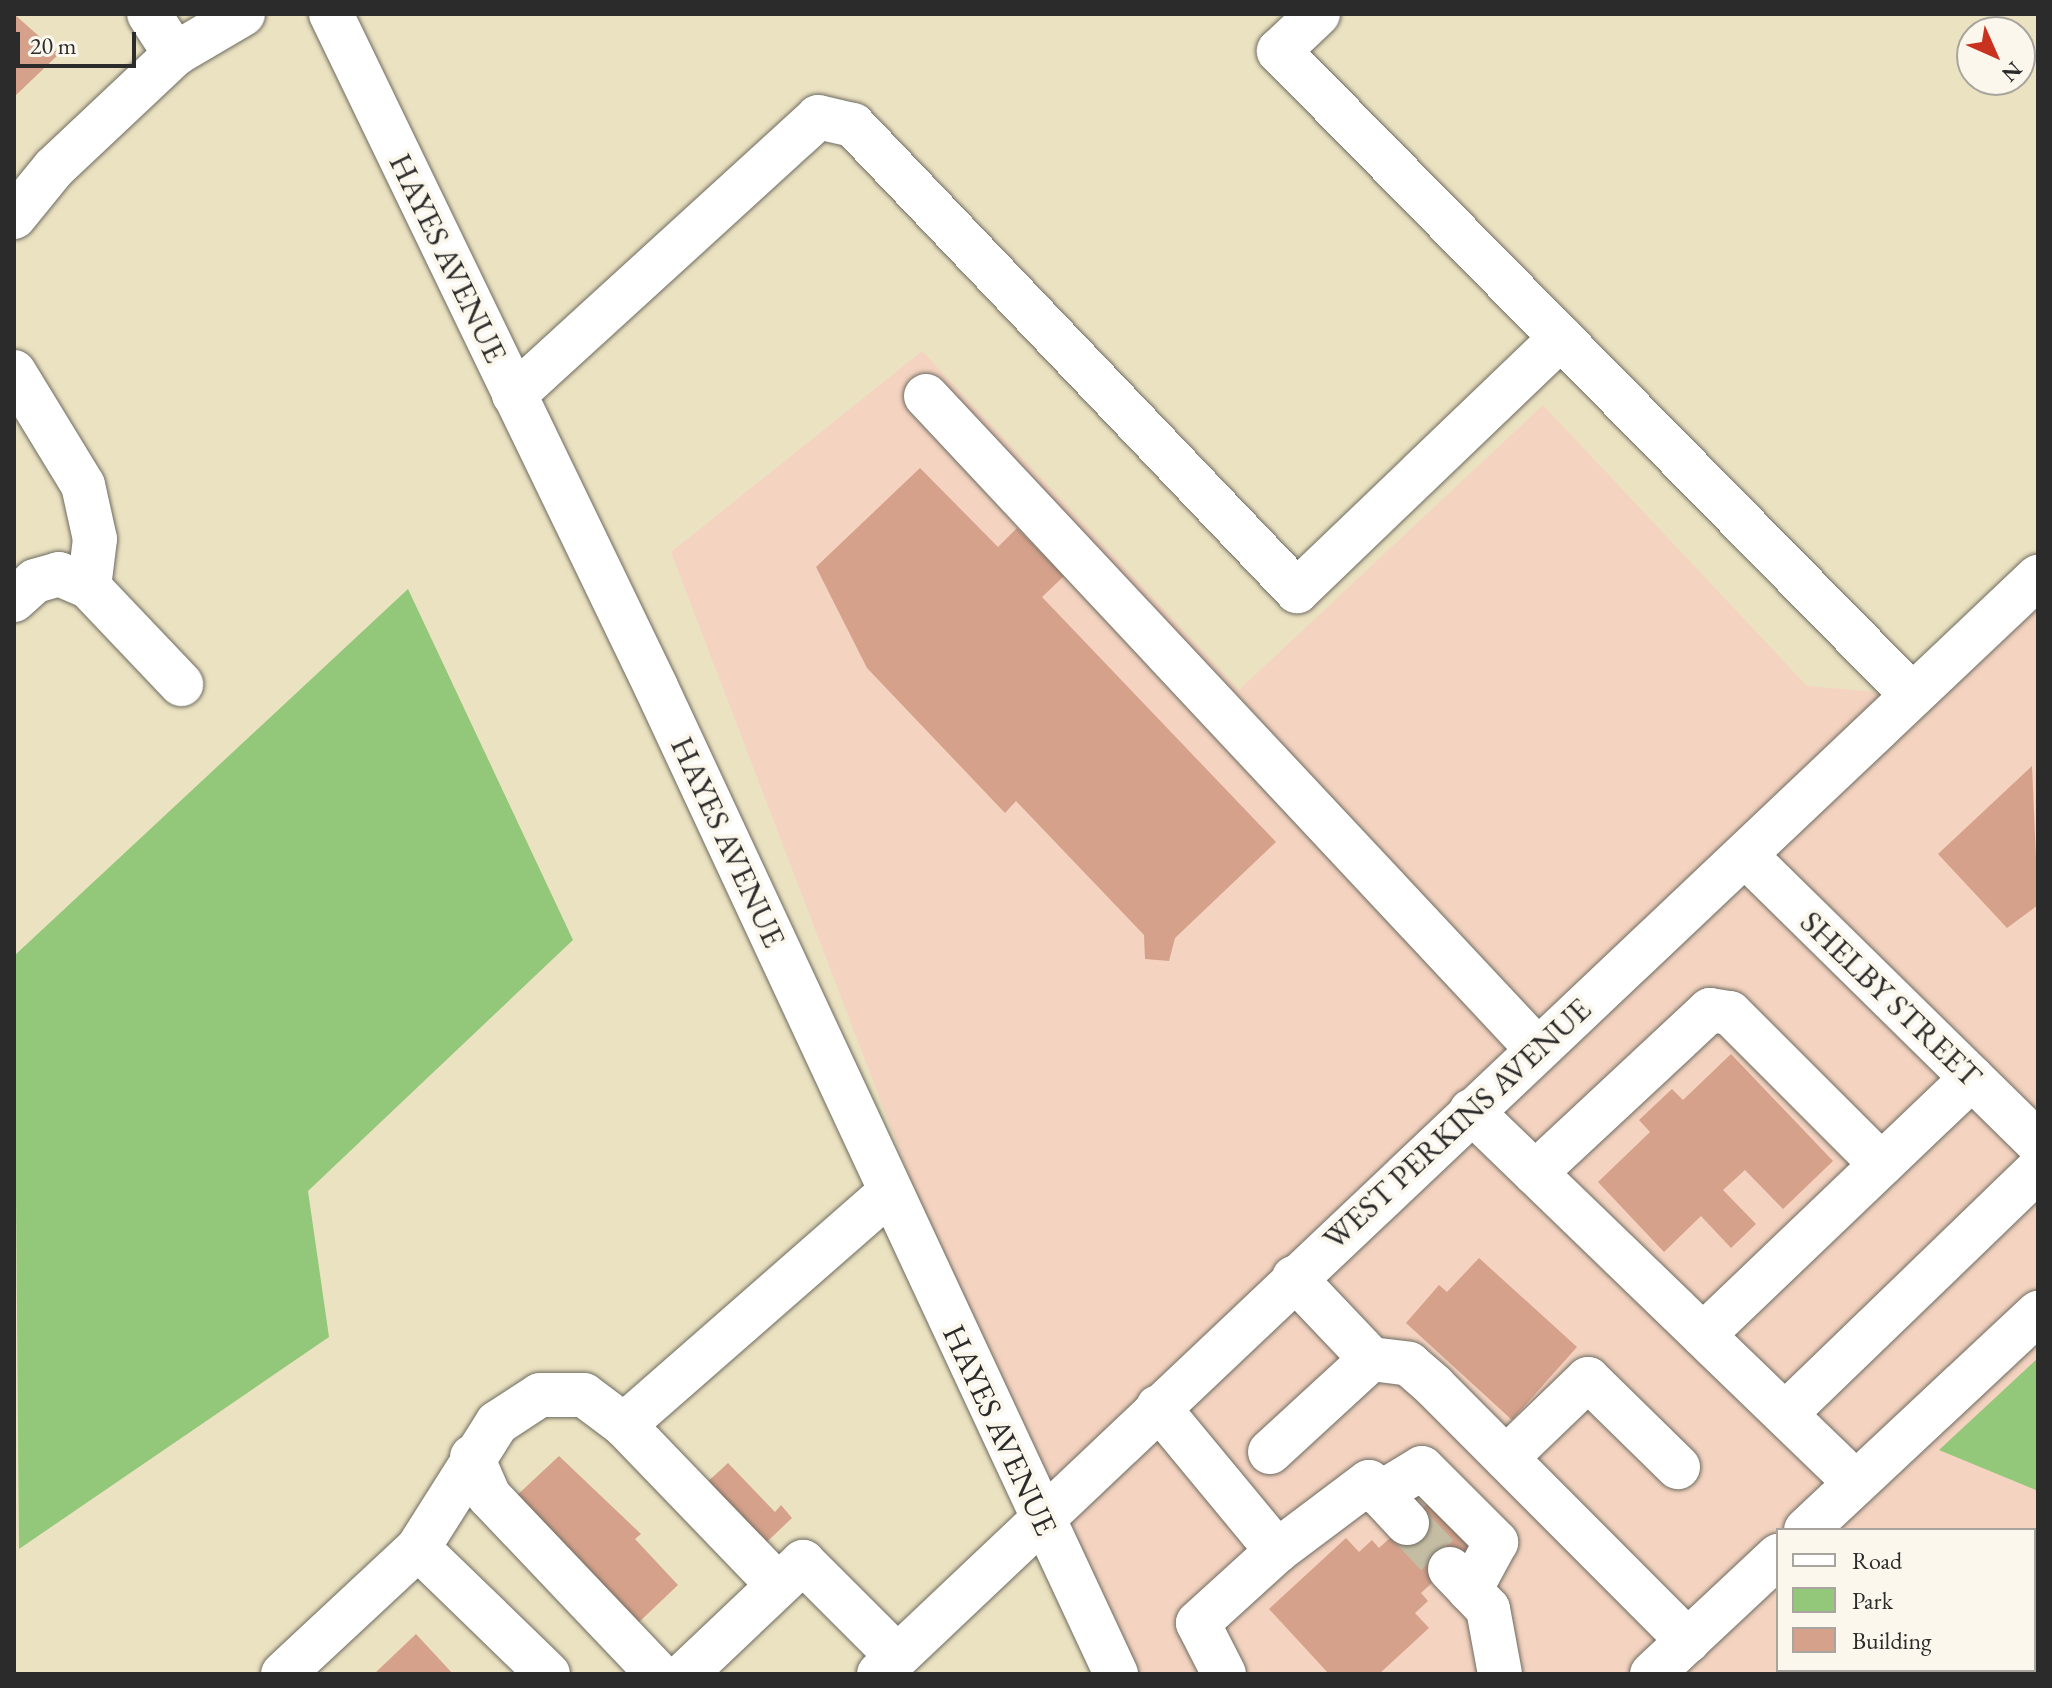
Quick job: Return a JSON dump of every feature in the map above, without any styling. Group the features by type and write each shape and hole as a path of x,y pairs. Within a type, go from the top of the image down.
{"main road":[{"path":"149,14 175,54"},
{"path":"14,217 54,168 175,54 243,14"},
{"name":"HAYES AVENUE","path":"331,14 514,395 1116,1674"},
{"path":"1318,14 1279,51 1912,695"},
{"path":"514,395 818,117 853,125 1297,591 1561,338"},
{"path":"14,372 83,485 95,539 89,587"},
{"path":"926,396 1537,1049"},
{"path":"14,600 35,581 59,574 89,587 181,684"},
{"name":"WEST PERKINS AVENUE","path":"888,1665 2038,577"},
{"name":"SHELBY STREET","path":"1745,855 2038,1143"},
{"path":"1535,1173 1710,1010 1730,1013 1881,1164"},
{"path":"1703,1335 1972,1078"},
{"path":"1471,1111 1856,1483"},
{"path":"1785,1414 2038,1170"},
{"path":"624,1425 889,1193"},
{"path":"1294,1278 1371,1359 1409,1364 1688,1641"},
{"path":"1808,1528 2038,1313"},
{"path":"1270,1452 1371,1359"},
{"path":"1506,1458 1588,1379 1678,1467"},
{"path":"283,1674 418,1548 472,1457 497,1423 540,1395 584,1395 624,1425 778,1585"},
{"path":"1158,1407 1277,1551"},
{"path":"472,1457 489,1496 658,1674"},
{"path":"1224,1674 1198,1623 1277,1551 1369,1482 1393,1509 1422,1468 1496,1542 1459,1579 1488,1609 1500,1674"},
{"path":"418,1548 548,1674"},
{"path":"1652,1674 1776,1558"},
{"path":"685,1674 803,1562 888,1665"}],"shaded area":[{"path":"922,351 1239,690 1543,405 1807,686 1912,695 2038,577 2038,1674 1116,1674 1040,1518 671,552"}],"green space":[{"path":"408,589 573,940 308,1191 329,1337 19,1549 14,956"},
{"path":"2038,1358 2038,1491 1939,1450"},
{"path":"2038,1604 2038,1674 1971,1674 2036,1672"}],"building":[{"path":"14,14 59,54 14,97"},
{"path":"920,468 998,547 1017,528 1064,576 1042,597 1276,842 1175,938 1169,961 1145,959 1144,935 1016,801 1005,813 867,668 816,567"},
{"path":"2032,766 2038,905 2007,928 1938,854"},
{"path":"1731,1054 1833,1161 1783,1209 1745,1170 1723,1190 1756,1224 1731,1248 1701,1216 1664,1252 1598,1182 1650,1132 1639,1120 1672,1089 1683,1100"},
{"path":"1479,1258 1577,1347 1512,1420 1406,1323 1439,1285 1447,1292"},
{"path":"559,1456 641,1534 635,1539 678,1585 637,1624 513,1499"},
{"path":"728,1463 775,1512 781,1505 792,1518 753,1555 703,1486"},
{"path":"1436,1496 1477,1541 1421,1593 1428,1601 1415,1613 1429,1628 1379,1674 1329,1674 1269,1609 1346,1538 1359,1552 1372,1540 1379,1548"},
{"path":"416,1634 453,1674 374,1674"}],"tunnel":[{"path":"1407,1523 1449,1568"}]}
